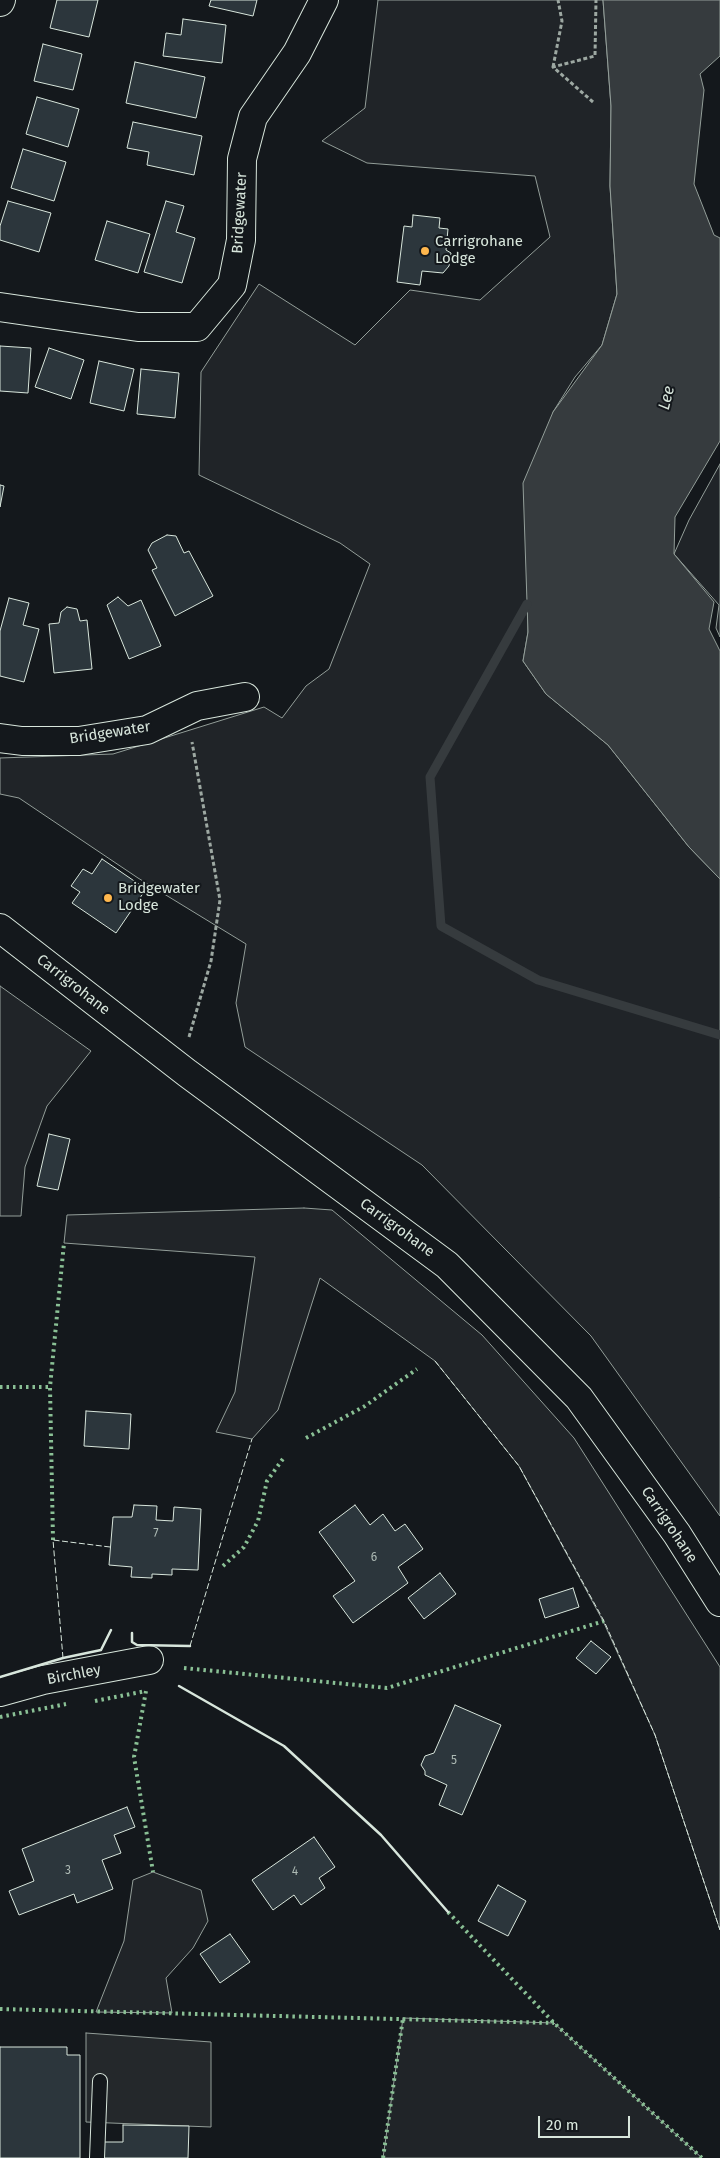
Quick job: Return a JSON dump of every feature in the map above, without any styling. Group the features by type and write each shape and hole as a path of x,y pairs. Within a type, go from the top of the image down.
{"main road":[{"name":"Bridgewater","path":"0,308 138,327 197,327 232,286 241,240 242,159 253,118 297,53 324,0"},
{"name":"Bridgewater","path":"0,738 22,741 78,741 148,730 197,706 245,697"},
{"name":"Carrigrohane","path":"0,928 186,1073 447,1265 579,1398 677,1534 720,1602"},
{"name":"Birchley","path":"0,1692 44,1680 149,1660"}],"lane":[{"path":"97,2158 100,2082"}],"path":[{"path":"553,67 562,21 558,0"},
{"path":"553,67 595,56 596,0"},
{"path":"553,67 592,102"},
{"path":"182,714 190,730 220,900 211,961 187,1042"}],"shaded area":[{"path":"378,0 603,0 611,106 610,186 617,294 602,345 575,377 553,412 527,570 528,632 523,661 546,694 608,745 689,847 720,879 720,1516 591,1336 422,1165 245,1047 236,1003 246,944 138,878 19,798 0,794 0,758 113,754 264,707 282,718 306,686 329,669 370,564 340,543 199,475 201,372 259,284 355,345 410,290 480,300 550,237 535,176 367,163 322,141 365,108"},
{"path":"720,464 720,637 716,628 719,605 674,554 689,520"},
{"path":"0,986 91,1051 47,1106 25,1167 21,1216 0,1216"},
{"path":"304,1208 332,1210 482,1335 574,1438 720,1667 720,1930 655,1735 603,1621 519,1466 435,1361 320,1278 278,1410 252,1439 216,1432 235,1392 255,1257 64,1243 67,1215"},
{"path":"153,1872 201,1890 208,1921 193,1948 166,1978 172,2013 96,2012 124,1941 133,1880"},
{"path":"403,2018 554,2023 702,2158 383,2158"},
{"path":"86,2033 211,2042 211,2127 86,2122"}],"water":[{"name":"Lee","path":"603,0 720,0 720,56 700,74 704,90 694,184 714,235 720,238 720,441 675,517 674,554 714,602 709,629 720,651 720,879 689,847 608,745 546,694 523,661 528,632 523,483 553,412 602,345 617,294 610,186 611,106"}],"building":[{"path":"57,0 98,0 89,37 50,28"},
{"path":"211,0 257,0 253,16 209,6"},
{"path":"183,19 226,25 222,63 163,56 166,33 181,35"},
{"path":"43,44 82,54 73,90 34,81"},
{"path":"135,62 205,77 196,118 126,103"},
{"path":"37,97 79,109 68,147 26,134"},
{"path":"133,122 202,136 194,175 147,165 149,152 127,148"},
{"path":"23,149 66,162 54,201 11,188"},
{"path":"8,201 51,213 39,252 0,240 0,226"},
{"path":"166,201 184,206 176,232 195,238 182,283 144,272"},
{"name":"Carrigrohane Lodge","path":"413,215 440,218 439,228 448,229 446,250 451,253 449,266 443,273 422,271 420,285 397,282 404,226 412,227"},
{"path":"107,221 150,234 138,273 95,260"},
{"path":"0,346 31,348 28,393 0,391"},
{"path":"49,348 84,360 71,399 35,387"},
{"path":"99,361 134,369 124,411 90,403"},
{"path":"141,369 179,373 175,418 137,414"},
{"path":"0,485 4,486 0,507"},
{"path":"167,535 176,536 184,553 189,551 213,596 175,616 152,570 157,568 148,550 152,543"},
{"path":"118,597 128,606 141,600 161,646 129,659 107,605"},
{"path":"9,598 29,603 23,625 39,629 24,682 0,676 0,631"},
{"path":"67,607 77,609 80,621 87,620 92,669 54,673 49,624 59,623 61,612"},
{"name":"Bridgewater Lodge","path":"102,859 146,889 116,933 72,903 80,892 71,886 83,869 92,874"},
{"path":"49,1134 70,1139 58,1190 37,1186"},
{"path":"86,1411 131,1414 129,1449 84,1446"},
{"path":"134,1505 157,1506 156,1520 173,1521 174,1507 201,1509 198,1570 172,1569 172,1575 152,1574 152,1578 131,1577 132,1567 109,1565 113,1517 132,1517"},
{"path":"355,1505 370,1525 383,1514 395,1531 405,1524 423,1549 398,1567 408,1583 353,1623 333,1596 355,1581 319,1532"},
{"path":"440,1573 456,1594 424,1619 408,1598"},
{"path":"573,1588 579,1607 545,1618 539,1599"},
{"path":"591,1641 611,1657 596,1674 576,1658"},
{"path":"455,1705 501,1725 462,1815 439,1805 447,1785 425,1775 421,1765 425,1756 434,1753"},
{"path":"127,1807 135,1827 114,1835 121,1853 102,1860 113,1889 77,1903 74,1894 19,1915 9,1891 34,1881 22,1849"},
{"path":"314,1837 335,1867 319,1878 325,1888 301,1905 294,1895 273,1910 252,1880"},
{"path":"498,1885 526,1901 508,1936 478,1921"},
{"path":"230,1934 250,1962 220,1983 200,1954"},
{"path":"0,2047 67,2047 67,2055 80,2055 80,2158 0,2158"},
{"path":"123,2125 189,2126 188,2158 104,2158 104,2142 123,2142"}],"waterway":[{"path":"527,604 430,777 441,926 538,980 720,1035"}],"hedge":[{"path":"53,1540 50,1387 64,1243"},
{"path":"306,1438 365,1406 417,1369"},
{"path":"0,1387 50,1387"},
{"path":"223,1566 244,1547 258,1521 267,1481 285,1456"},
{"path":"184,1668 387,1688 604,1621"},
{"path":"95,1701 146,1691 134,1757 153,1872"},
{"path":"0,1717 66,1704"},
{"path":"448,1912 554,2023 702,2158"},
{"path":"0,2009 554,2023"},
{"path":"383,2158 403,2018"}],"fence":[{"path":"435,1361 519,1466 604,1621 655,1735 720,1930"},
{"path":"190,1646 252,1439"},
{"path":"63,1658 53,1540 110,1547"}],"wall":[{"path":"0,1677 63,1658 101,1650 111,1630"},
{"path":"132,1633 132,1642 137,1645 190,1646"},
{"path":"179,1686 284,1746 381,1835 448,1912"}],"place":[{"name":"Carrigrohane Lodge","path":"425,251"},
{"name":"Bridgewater Lodge","path":"108,898"}]}
